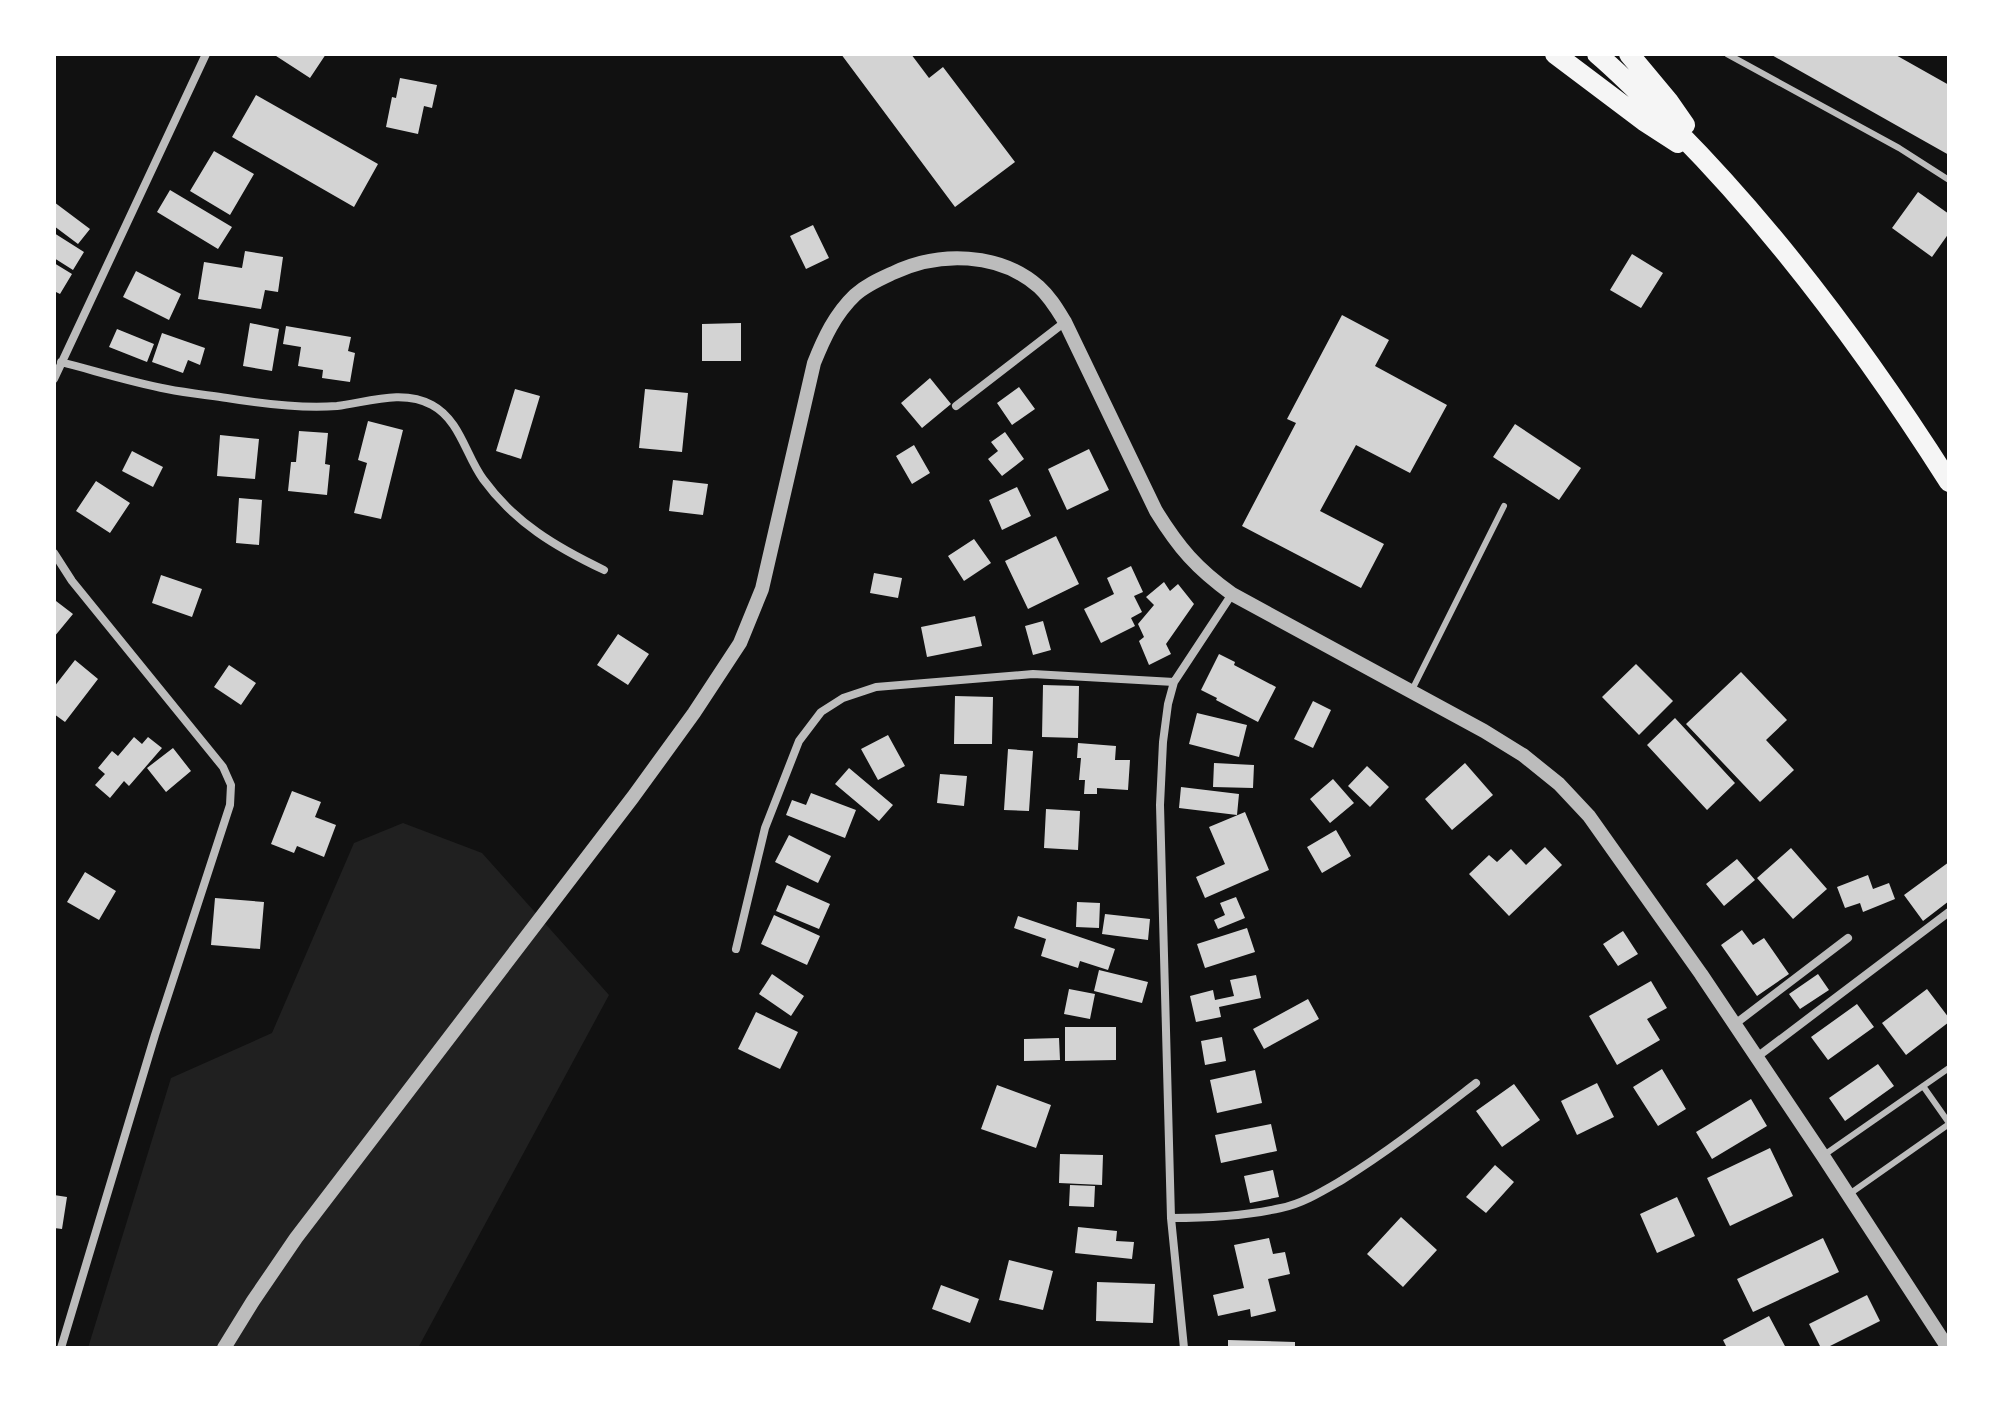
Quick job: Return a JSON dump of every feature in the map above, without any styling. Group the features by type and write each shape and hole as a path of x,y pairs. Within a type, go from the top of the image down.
{"main road":[{"path":"1555,54 1644,121 1711,165"},
{"path":"1597,54 1711,165 1793,261 1851,336 1949,482"},
{"path":"1629,54 1669,102 1711,165"}],"street":[{"path":"54,379 206,54"},
{"path":"224,1348 296,1238 633,797 740,643 762,589 814,363 827,331 842,309 872,283 924,261 949,258 999,264 1038,286 1053,302 1156,511 1189,559 1210,578 1232,594 1523,755 1559,784 1589,816 1735,1024 1948,1348"},
{"path":"956,406 1065,322"},
{"path":"61,362 167,389 248,402 334,406 391,397 413,397 424,401 450,420 481,477 507,509 571,554 604,570"},
{"path":"54,553 72,581 223,767 231,785 230,805 155,1035 61,1348"},
{"path":"1184,1348 1171,1218 1160,805 1163,742 1174,682 1232,594"},
{"path":"736,949 765,828 799,741 821,712 843,698 876,687 1033,674 1174,682"},
{"path":"1757,1057 1949,912"},
{"path":"1735,1024 1848,938"},
{"path":"1171,1218 1283,1208 1318,1194 1415,1131 1476,1083"}],"lane":[{"path":"1727,54 1899,148 1949,180"},
{"path":"1411,692 1504,506"},
{"path":"1823,1156 1949,1068"},
{"path":"1848,1195 1949,1124 1923,1086"}],"shaded area":[{"path":"403,823 482,853 609,995 418,1348 88,1348 171,1078 272,1033 354,843"}],"building":[{"path":"273,54 326,54 310,78"},
{"path":"841,54 911,54 929,78 943,67 1015,162 955,207"},
{"path":"1770,54 1894,54 1949,85 1949,155"},
{"path":"400,78 437,85 432,108 424,106 418,134 386,127 392,97 396,98"},
{"path":"256,95 378,164 354,207 232,137"},
{"path":"214,151 254,174 230,215 190,191"},
{"path":"170,190 232,227 218,249 157,212"},
{"path":"1918,192 1949,214 1949,233 1932,257 1892,228"},
{"path":"54,202 90,229 78,244 54,226"},
{"path":"813,225 829,258 806,269 790,236"},
{"path":"54,233 84,252 73,270 54,258"},
{"path":"245,251 283,257 278,292 265,290 261,309 198,299 204,262 242,268"},
{"path":"1632,254 1663,273 1641,308 1610,290"},
{"path":"54,263 72,274 60,294 54,291"},
{"path":"136,271 181,294 169,320 123,297"},
{"path":"1342,315 1389,340 1375,366 1447,405 1410,473 1356,445 1320,511 1384,544 1361,588 1242,526 1296,423 1287,419"},
{"path":"250,323 279,329 272,371 243,366"},
{"path":"741,323 741,361 702,361 702,324"},
{"path":"286,326 351,337 348,351 355,353 350,382 322,378 323,370 298,366 301,347 283,344"},
{"path":"117,329 154,344 147,362 109,347"},
{"path":"162,333 205,348 200,365 188,360 183,373 152,362"},
{"path":"930,378 951,404 922,428 901,403"},
{"path":"1019,387 1035,409 1012,425 997,403"},
{"path":"515,389 540,396 521,459 496,451"},
{"path":"645,389 688,393 682,452 639,448"},
{"path":"368,421 403,430 381,519 354,513 367,463 358,460"},
{"path":"1515,424 1581,468 1559,500 1493,457"},
{"path":"299,431 328,433 325,464 330,465 327,495 288,491 291,462 296,462"},
{"path":"1005,432 1024,459 1002,476 988,459 998,451 991,442"},
{"path":"220,435 259,439 255,479 217,476"},
{"path":"914,445 930,473 912,484 896,456"},
{"path":"1089,449 1109,490 1067,510 1048,469"},
{"path":"132,451 163,467 153,487 122,471"},
{"path":"673,480 708,484 703,515 669,511"},
{"path":"96,481 130,503 110,533 76,511"},
{"path":"1017,487 1031,516 1002,530 989,500"},
{"path":"239,498 262,500 259,545 236,543"},
{"path":"1056,536 1079,584 1028,609 1005,561"},
{"path":"974,539 991,563 964,581 948,556"},
{"path":"1131,566 1143,592 1134,596 1142,612 1131,618 1135,626 1101,643 1084,609 1114,594 1107,578"},
{"path":"874,573 902,578 898,598 870,593"},
{"path":"161,575 202,589 192,617 152,603"},
{"path":"1164,582 1170,591 1178,584 1194,604 1166,644 1171,654 1149,665 1139,641 1144,637 1138,624 1154,605 1146,597"},
{"path":"56,601 73,614 54,637 54,603"},
{"path":"975,616 982,646 927,657 921,627"},
{"path":"1043,621 1051,650 1033,655 1025,626"},
{"path":"618,634 649,654 628,685 597,665"},
{"path":"1219,654 1276,687 1258,722 1201,690"},
{"path":"75,660 98,679 65,722 54,714 54,687"},
{"path":"1636,664 1673,701 1639,735 1602,697"},
{"path":"229,665 256,683 241,705 214,687"},
{"path":"1741,672 1787,720 1766,740 1794,770 1760,802 1686,724"},
{"path":"1043,685 1079,686 1078,738 1042,737"},
{"path":"955,696 993,697 992,744 954,744"},
{"path":"1313,701 1331,710 1313,748 1294,739"},
{"path":"1197,713 1247,725 1239,757 1189,744"},
{"path":"1675,718 1735,783 1707,810 1647,745"},
{"path":"888,735 905,766 878,780 861,749"},
{"path":"134,737 142,744 148,737 162,748 129,786 124,781 110,798 95,785 105,774 98,768 112,751 118,756"},
{"path":"1078,743 1116,746 1115,760 1130,760 1128,790 1097,788 1097,794 1084,794 1085,780 1079,780 1081,758 1077,758"},
{"path":"173,748 191,771 166,792 147,768"},
{"path":"1008,749 1033,751 1029,811 1004,810"},
{"path":"1214,763 1254,765 1253,788 1213,787"},
{"path":"1465,763 1493,795 1452,830 1425,799"},
{"path":"1367,766 1389,787 1370,807 1348,786"},
{"path":"849,768 893,805 879,821 835,784"},
{"path":"940,774 967,776 964,806 937,803"},
{"path":"1333,779 1354,803 1330,823 1310,799"},
{"path":"1181,787 1239,794 1237,815 1179,808"},
{"path":"292,791 321,802 315,817 336,825 324,857 297,846 294,853 271,844"},
{"path":"811,793 856,810 845,838 786,815 792,800 806,805"},
{"path":"1046,809 1080,811 1078,850 1044,848"},
{"path":"1245,812 1269,870 1205,898 1196,877 1225,864 1209,827"},
{"path":"1336,830 1351,856 1322,873 1307,847"},
{"path":"789,835 831,856 818,883 775,862"},
{"path":"1545,847 1562,865 1509,916 1469,874 1489,855 1497,862 1511,849 1526,865"},
{"path":"1791,848 1827,889 1793,919 1757,878"},
{"path":"1737,859 1755,880 1724,906 1706,884"},
{"path":"1949,862 1949,901 1923,921 1904,895"},
{"path":"85,872 116,891 99,920 67,902"},
{"path":"1868,875 1873,889 1889,883 1895,899 1863,912 1860,903 1845,908 1837,887"},
{"path":"787,885 830,904 819,929 776,911"},
{"path":"1236,897 1245,918 1218,929 1214,920 1225,915 1220,903"},
{"path":"215,898 264,902 260,949 211,945"},
{"path":"1077,902 1100,903 1099,928 1076,927"},
{"path":"1105,914 1150,919 1148,940 1102,934"},
{"path":"774,915 820,936 807,965 761,944"},
{"path":"1018,916 1115,949 1108,970 1080,961 1078,968 1041,956 1046,939 1014,928"},
{"path":"1247,928 1255,952 1205,968 1197,944"},
{"path":"1742,930 1753,945 1764,938 1789,974 1757,996 1721,945"},
{"path":"1623,931 1638,954 1618,966 1603,944"},
{"path":"1099,970 1148,982 1142,1003 1094,991"},
{"path":"772,974 804,996 791,1016 759,994"},
{"path":"1818,974 1829,990 1800,1009 1789,994"},
{"path":"1256,975 1261,998 1219,1007 1221,1017 1196,1022 1190,996 1213,990 1215,1000 1234,996 1230,980"},
{"path":"1651,981 1667,1008 1647,1019 1660,1040 1617,1065 1589,1016"},
{"path":"1069,989 1095,994 1090,1019 1064,1014"},
{"path":"1927,989 1949,1022 1906,1055 1882,1023"},
{"path":"1308,999 1319,1019 1264,1049 1253,1029"},
{"path":"1857,1004 1874,1027 1828,1060 1811,1037"},
{"path":"756,1012 798,1032 780,1069 738,1049"},
{"path":"1065,1027 1116,1027 1116,1060 1065,1061"},
{"path":"1222,1037 1226,1061 1205,1065 1201,1041"},
{"path":"1059,1038 1060,1060 1024,1061 1024,1039"},
{"path":"1878,1064 1894,1086 1845,1121 1829,1098"},
{"path":"1662,1069 1686,1109 1658,1126 1633,1087"},
{"path":"1255,1070 1262,1103 1217,1113 1210,1080"},
{"path":"1597,1083 1614,1117 1577,1135 1561,1101"},
{"path":"1514,1084 1540,1120 1502,1147 1476,1111"},
{"path":"997,1085 1051,1105 1036,1148 981,1129"},
{"path":"1751,1099 1767,1126 1712,1159 1696,1132"},
{"path":"1271,1124 1277,1151 1221,1163 1215,1135"},
{"path":"1770,1148 1793,1196 1730,1226 1707,1178"},
{"path":"1060,1154 1103,1155 1102,1185 1059,1183"},
{"path":"1495,1165 1514,1182 1486,1213 1466,1197"},
{"path":"1273,1170 1279,1197 1250,1203 1244,1176"},
{"path":"1070,1185 1095,1186 1094,1207 1069,1206"},
{"path":"54,1195 67,1197 62,1229 54,1228"},
{"path":"1677,1197 1695,1236 1657,1253 1640,1214"},
{"path":"1401,1217 1437,1250 1403,1287 1367,1254"},
{"path":"1078,1227 1117,1231 1116,1241 1134,1242 1132,1259 1075,1253"},
{"path":"1269,1238 1273,1254 1285,1252 1290,1274 1268,1279 1276,1311 1251,1317 1250,1309 1218,1316 1213,1295 1244,1288 1234,1245"},
{"path":"1823,1238 1839,1272 1753,1312 1737,1279"},
{"path":"1009,1260 1053,1271 1043,1310 999,1300"},
{"path":"1097,1282 1155,1284 1153,1323 1096,1321"},
{"path":"941,1285 979,1299 970,1323 932,1309"},
{"path":"1867,1295 1880,1321 1821,1348 1809,1324"},
{"path":"1769,1316 1786,1348 1727,1348 1723,1340"},
{"path":"1228,1340 1295,1342 1295,1348 1228,1348"}]}
